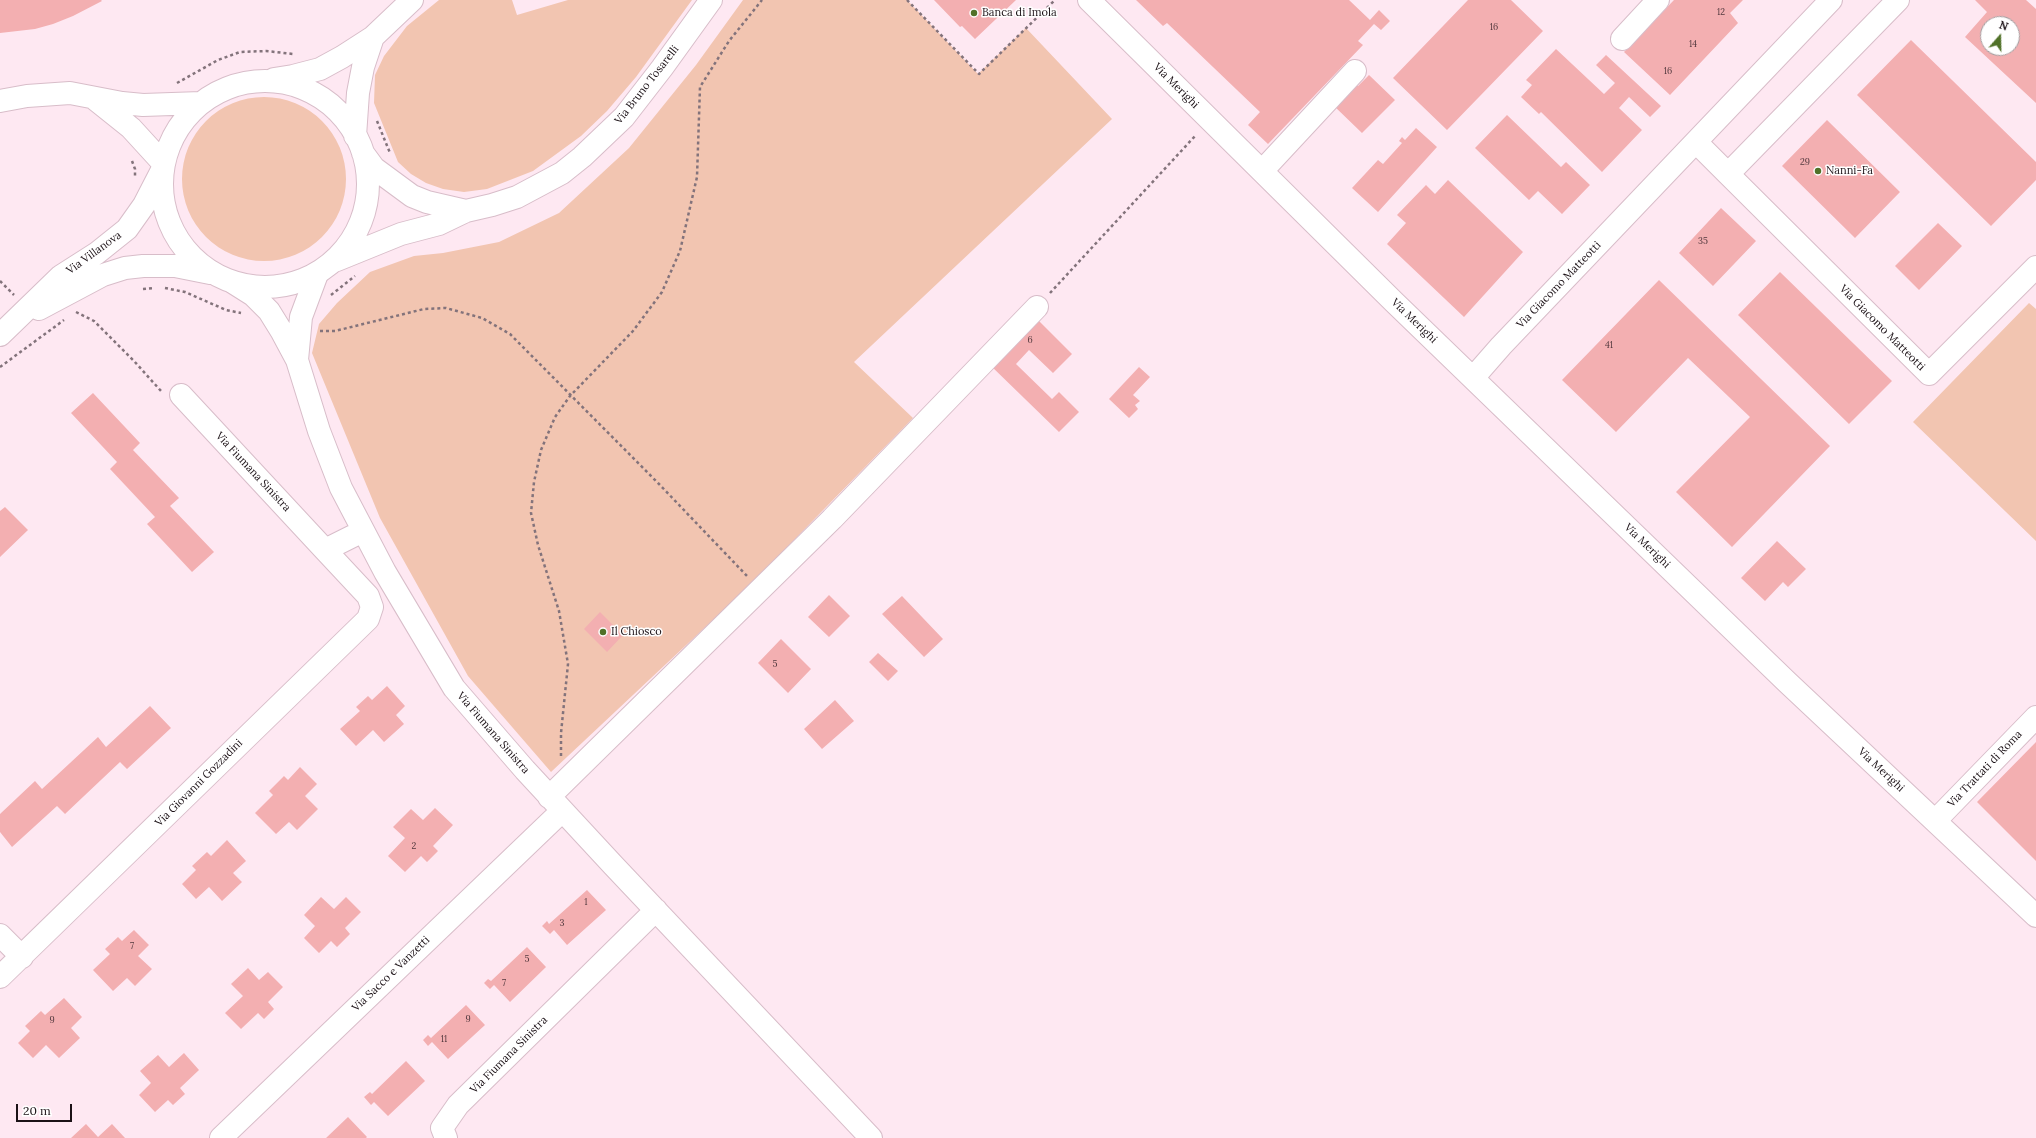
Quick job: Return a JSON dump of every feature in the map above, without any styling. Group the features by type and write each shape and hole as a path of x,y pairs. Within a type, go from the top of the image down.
{"street":[{"path":"0,101 50,93 90,96 122,103 143,105 201,103 226,88 293,76 320,68 374,37 412,0"},
{"name":"Via Bruno Tosarelli","path":"334,261 401,234 439,224 466,211 517,197 543,184 582,157 624,116 662,68 711,0"},
{"name":"Via Merighi","path":"1089,0 1473,378 1787,682 2036,916"},
{"path":"1622,39 1658,0"},
{"name":"Via Giacomo Matteotti","path":"1473,378 1501,346 1831,0"},
{"path":"1728,174 1898,0"},
{"path":"90,96 131,128 163,166 162,194 167,218 175,234 193,258 213,273 234,283 262,287 290,284 316,274 334,261 351,241 364,211 368,192 367,178 359,144 358,92 363,67 374,37"},
{"path":"1262,171 1355,71"},
{"name":"Via Bruno Tosarelli","path":"255,82 279,82 302,88 323,100 342,116 374,168 412,196 428,202 466,211"},
{"name":"Via Villanova","path":"5,330 61,276 97,253 127,229 144,205 163,166 175,134 184,120 201,103"},
{"name":"Via Giacomo Matteotti","path":"1696,142 1929,374 2036,267"},
{"name":"Via Villanova","path":"5,330 102,275 125,268 143,266 175,266 213,273"},
{"name":"Via Fiumana Sinistra","path":"297,360 301,317 316,274"},
{"name":"Via Fiumana Sinistra","path":"234,283 253,296 269,311 297,360 319,431 341,488 385,572 454,688 556,804 871,1138"},
{"name":"Via Sacco e Vanzetti","path":"221,1138 556,804 565,782 837,513 1037,307"},
{"name":"Via Fiumana Sinistra","path":"184,398 368,596 372,606"},
{"path":"325,550 363,531"},
{"name":"Via Giovanni Gozzadini","path":"0,977 368,618 372,606"},
{"name":"Via Trattati di Roma","path":"1935,821 2036,717"},
{"name":"Via Fiumana Sinistra","path":"446,1138 442,1128 458,1105 656,910"},
{"path":"0,935 22,957"}],"path":[{"path":"565,782 561,762 561,733 568,664 559,611 538,545 531,513 534,482 541,450 555,417 570,396 633,331 662,292 680,251 697,177 700,87 729,41 762,0"},
{"path":"907,0 978,74 1055,0"},
{"path":"173,84 218,60 240,52 266,51 300,55"},
{"path":"374,116 392,159"},
{"path":"1037,307 1211,120"},
{"path":"130,154 135,169 135,180"},
{"path":"162,287 185,292 226,310 246,314"},
{"path":"143,289 156,288"},
{"path":"316,332 335,331 424,309 446,308 482,318 510,334 659,484 760,590"},
{"path":"0,367 77,312 94,321 134,361 177,408 184,398"}],"shaded area":[{"path":"439,0 512,0 517,15 568,0 692,0 636,77 607,111 581,136 533,171 487,189 464,192 443,189 426,183 411,174 398,162 374,103 375,75 384,56 407,26"},
{"path":"743,0 907,0 978,74 1026,28 1112,119 854,362 913,418 748,587 551,772 468,676 380,518 312,353 319,324 337,303 370,272 414,256 443,253 499,242 559,213 629,148 696,65"},
{"path":"256,97 272,97 288,100 303,106 316,115 328,127 337,140 343,155 346,179 345,195 337,218 328,231 316,243 303,252 288,258 272,261 256,261 240,258 225,252 212,243 200,231 191,218 185,203 182,187 182,171 185,155 191,140 200,127 212,115 225,106 240,100"},
{"path":"2029,303 2036,309 2036,541 1913,422"}],"building":[{"path":"0,0 102,1 73,16 53,24 35,29 0,33"},
{"name":"Banca di Imola","path":"934,0 1016,0 975,39 962,26 960,27"},
{"path":"1136,0 1349,0 1370,20 1379,10 1390,21 1381,30 1374,24 1358,41 1363,45 1268,144 1248,125 1260,112 1167,23 1163,26"},
{"path":"1468,0 1511,0 1543,31 1447,130 1393,78"},
{"path":"1674,0 1743,0 1730,13 1738,23 1670,95 1624,52"},
{"path":"1975,0 2026,0 2036,9 2036,103 1985,56 2020,56 2020,16 1983,16 1987,12"},
{"path":"1980,20 1980,51 1965,37"},
{"path":"1911,40 2036,162 2036,180 1991,226 1857,95"},
{"path":"1556,49 1604,94 1615,83 1596,65 1606,55 1661,106 1650,117 1629,97 1619,108 1642,130 1602,172 1541,112 1539,114 1521,97 1532,85 1526,80"},
{"path":"1369,75 1395,100 1362,133 1333,105 1354,83 1358,86"},
{"path":"1507,115 1561,167 1566,162 1590,185 1562,214 1538,191 1529,200 1475,148"},
{"path":"1827,120 1900,192 1855,238 1782,166"},
{"path":"1416,128 1437,147 1378,212 1352,188 1378,160 1383,164 1402,143 1399,141 1402,137 1405,140"},
{"path":"1448,180 1523,252 1464,317 1387,244 1406,223 1397,215 1426,185 1435,194"},
{"path":"1721,208 1756,241 1713,286 1679,253"},
{"path":"1938,223 1962,246 1919,290 1895,266"},
{"path":"1780,272 1892,381 1849,424 1738,315"},
{"path":"1659,280 1830,446 1732,547 1676,492 1750,417 1688,358 1616,432 1562,380"},
{"path":"1035,317 1072,354 1053,373 1029,350 1016,364 1052,399 1059,392 1079,412 1059,432 989,364"},
{"path":"1139,367 1150,377 1133,395 1140,401 1135,405 1138,409 1129,418 1109,399"},
{"path":"93,393 140,443 133,450 179,498 170,506 214,552 192,572 147,524 155,517 110,469 117,462 71,413"},
{"path":"5,507 28,530 0,557 0,511"},
{"path":"1777,541 1806,569 1788,587 1783,582 1765,601 1741,578"},
{"path":"829,595 850,616 829,637 808,617"},
{"path":"902,596 943,639 924,657 882,614"},
{"name":"Il Chiosco","path":"600,612 623,635 607,652 584,629"},
{"path":"781,639 811,669 788,693 758,663"},
{"path":"878,653 898,671 888,681 869,662"},
{"path":"387,686 405,706 396,715 404,724 384,742 373,730 356,746 340,729 360,711 356,707 368,696 372,700"},
{"path":"835,700 854,721 822,749 804,729"},
{"path":"150,706 171,728 127,769 120,762 65,814 57,806 12,847 0,832 0,814 35,781 42,789 98,737 106,747"},
{"path":"2036,742 2036,861 1977,802"},
{"path":"300,767 317,784 305,796 318,809 297,830 289,822 276,834 255,813 273,795 269,791 284,776 288,780"},
{"path":"435,808 453,825 433,846 438,851 427,862 421,856 405,872 388,856 405,838 393,827 411,809 423,820"},
{"path":"227,840 246,861 233,873 242,882 222,901 209,887 196,899 182,884 196,870 192,866 207,852 211,856"},
{"path":"587,890 606,910 567,945 554,930 550,934 542,926 547,921 549,924"},
{"path":"321,897 334,909 346,897 361,912 345,928 350,934 337,947 331,941 319,953 304,938 315,926 304,915"},
{"path":"134,930 149,945 138,956 152,969 135,986 127,978 113,991 93,970 110,954 105,949 118,937 122,941"},
{"path":"527,947 546,967 510,1002 494,985 490,989 484,983 488,979 491,981"},
{"path":"248,968 259,980 268,972 283,987 268,1002 274,1009 264,1019 258,1013 241,1029 225,1013 243,996 231,984"},
{"path":"64,998 82,1017 71,1028 80,1038 59,1058 46,1045 33,1058 18,1043 30,1031 25,1026 41,1011 45,1015"},
{"path":"466,1005 485,1025 448,1059 432,1042 428,1046 423,1040 428,1035 431,1038"},
{"path":"184,1053 199,1070 180,1088 185,1094 173,1105 168,1100 155,1112 139,1095 151,1083 140,1071 158,1055 169,1067"},
{"path":"406,1061 425,1081 388,1116 374,1102 371,1105 364,1097 370,1092 372,1094"},
{"path":"348,1117 367,1137 366,1138 326,1138"},
{"path":"86,1124 98,1137 112,1124 125,1138 71,1138"}],"place":[{"name":"Banca di Imola","path":"974,13"},
{"name":"Nanni-Fa","path":"1818,171"},
{"name":"Il Chiosco","path":"603,632"}]}
